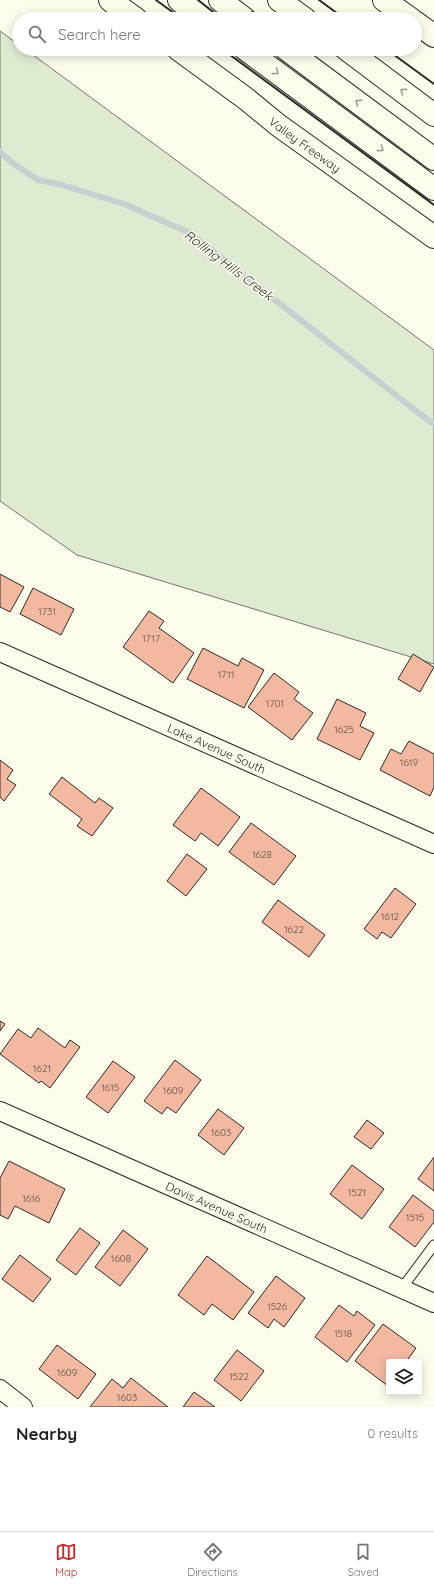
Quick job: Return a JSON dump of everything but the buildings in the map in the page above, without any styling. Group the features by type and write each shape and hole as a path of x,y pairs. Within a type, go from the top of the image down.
{"main road":[{"path":"110,0 126,12"},
{"path":"179,0 195,12"},
{"path":"220,0 236,12"},
{"path":"279,0 295,12"},
{"path":"392,2 403,12"},
{"path":"422,27 434,36"},
{"name":"Valley Freeway","path":"188,56 245,98 278,125 434,237"},
{"path":"254,56 434,189"},
{"path":"295,56 434,159"},
{"path":"355,56 434,115"},
{"path":"278,125 316,164 434,251"}],"street":[{"name":"Lake Avenue South","path":"0,652 434,844"},
{"name":"Davis Avenue South","path":"0,1111 434,1303"},
{"path":"0,1389 24,1407"}],"lane":[{"path":"402,1288 434,1245"}],"green space":[{"path":"0,31 12,40 12,56 35,56 434,350 434,664 77,555 0,501"}],"waterway":[{"name":"Rolling Hills Creek","path":"0,152 11,162 38,180 62,185 124,204 190,233 434,424"}],"wall":[{"path":"156,0 172,12"},
{"path":"198,0 213,12"},
{"path":"319,0 335,12"},
{"path":"232,56 434,205"},
{"path":"396,56 434,84"}]}
